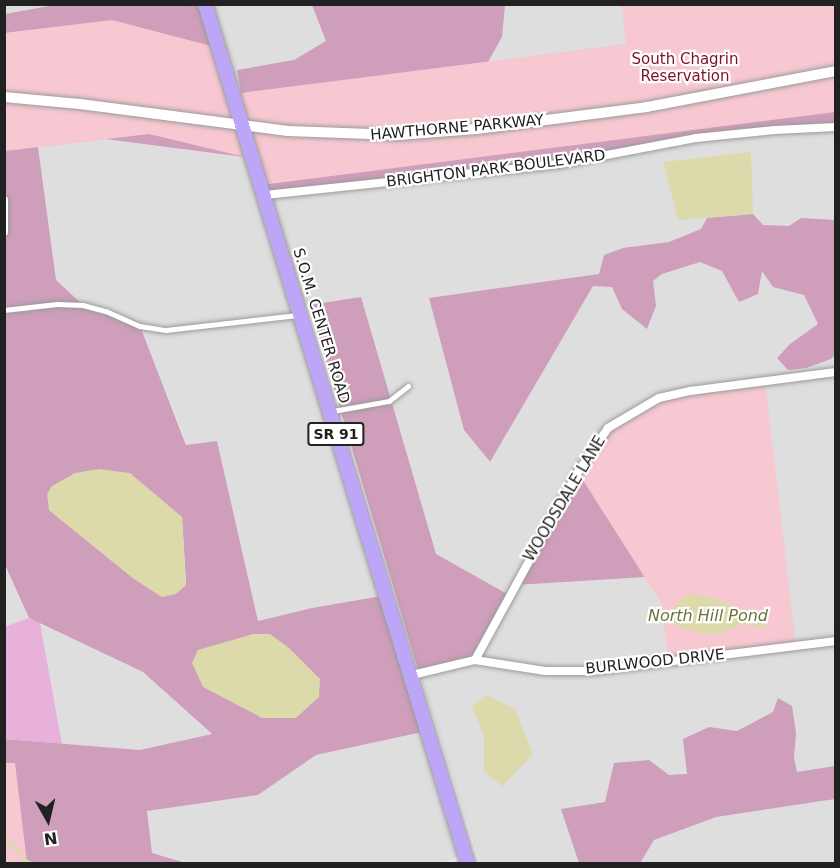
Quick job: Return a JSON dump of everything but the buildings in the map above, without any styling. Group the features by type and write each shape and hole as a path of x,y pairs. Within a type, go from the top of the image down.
{"main road":[{"name":"S.O.M. CENTER ROAD","path":"205,4 468,864"}],"street":[{"name":"HAWTHORNE PARKWAY","path":"4,97 80,104 242,125 362,135 465,130 647,107 836,71"},
{"name":"BRIGHTON PARK BOULEVARD","path":"264,195 559,164 696,138 836,127"},
{"path":"4,200 4,232"},
{"name":"WOODSDALE LANE","path":"475,660 573,482 608,428 659,398 690,391 836,372"},
{"name":"BURLWOOD DRIVE","path":"475,660 545,671 592,671 836,641"},
{"path":"412,675 475,660"}],"lane":[{"path":"4,310 57,304 83,305 106,311 140,326 166,330 300,314"},
{"path":"329,411 389,401 408,386"}],"shaded area":[{"path":"4,5 60,5 5,14"},
{"path":"206,5 622,5 627,44 232,95"},
{"path":"835,127 835,863 480,863 401,615 361,297 298,307 387,595 312,608 258,621 217,441 187,445 140,326 83,305 56,280 37,147 105,139 252,158 655,144","holes":["599,275 490,462 464,430"]},
{"path":"4,565 29,618 5,627 4,627"},
{"path":"29,618 40,623 62,744 5,739 4,627"},
{"path":"40,624 143,672 212,735 140,750 62,744"},
{"path":"427,731 465,854 440,864 190,863 152,853 147,811 258,795 316,755"}],"green space":[{"path":"60,4 205,5 233,95 241,93 237,70 294,60 326,41 312,5 505,5 502,37 488,62 627,44 622,5 835,5 835,127 696,138 593,159 264,195 252,158 105,139 38,147 56,280 83,305 140,326 186,445 217,441 258,621 312,608 387,595 427,731 316,755 258,795 147,811 152,853 190,864 5,863 4,739 140,750 212,734 143,672 29,618 5,565 5,14","holes":["161,501 182,517 186,584 162,597 133,578 49,510"]},
{"name":"South Chagrin Reservation","path":"622,5 835,5 835,112 261,185 253,159 149,134 5,151 4,33 112,20 219,48 233,94 626,44"},
{"path":"753,214 763,225 789,226 801,218 835,220 836,353 831,359 806,368 788,370 777,358 790,344 818,324 804,295 773,287 762,271 758,294 739,302 722,271 700,262 662,274 653,281 656,306 647,329 622,309 612,287 593,286 490,462 464,430 429,298 599,274 604,255 623,248 669,242 701,229 707,218"},
{"path":"361,297 436,554 509,595 475,660 419,673 309,305"},
{"path":"765,381 796,646 669,662 661,603 578,472 608,428 659,398"},
{"path":"578,472 645,577 515,585"},
{"path":"778,698 792,706 796,733 794,758 797,772 835,766 835,799 716,817 654,840 640,863 579,863 561,809 605,802 614,763 649,760 669,775 687,774 683,739 709,727 737,731 773,712"},
{"path":"5,763 15,763 27,863 5,863"}],"water":[{"path":"751,152 753,214 678,220 663,162"},
{"path":"99,469 130,473 182,517 186,585 176,594 162,597 133,578 49,510 47,494 52,486 75,473"},
{"name":"North Hill Pond","path":"689,594 710,597 732,605 741,615 758,617 768,631 745,623 720,634 707,634 676,626 669,615 680,600"},
{"path":"253,634 270,634 289,648 320,679 319,697 296,718 262,718 203,687 192,663 198,650"},
{"path":"487,695 515,709 533,754 503,786 484,772 484,737 472,706"}],"waterway":[{"path":"4,835 27,861 34,864"}]}
